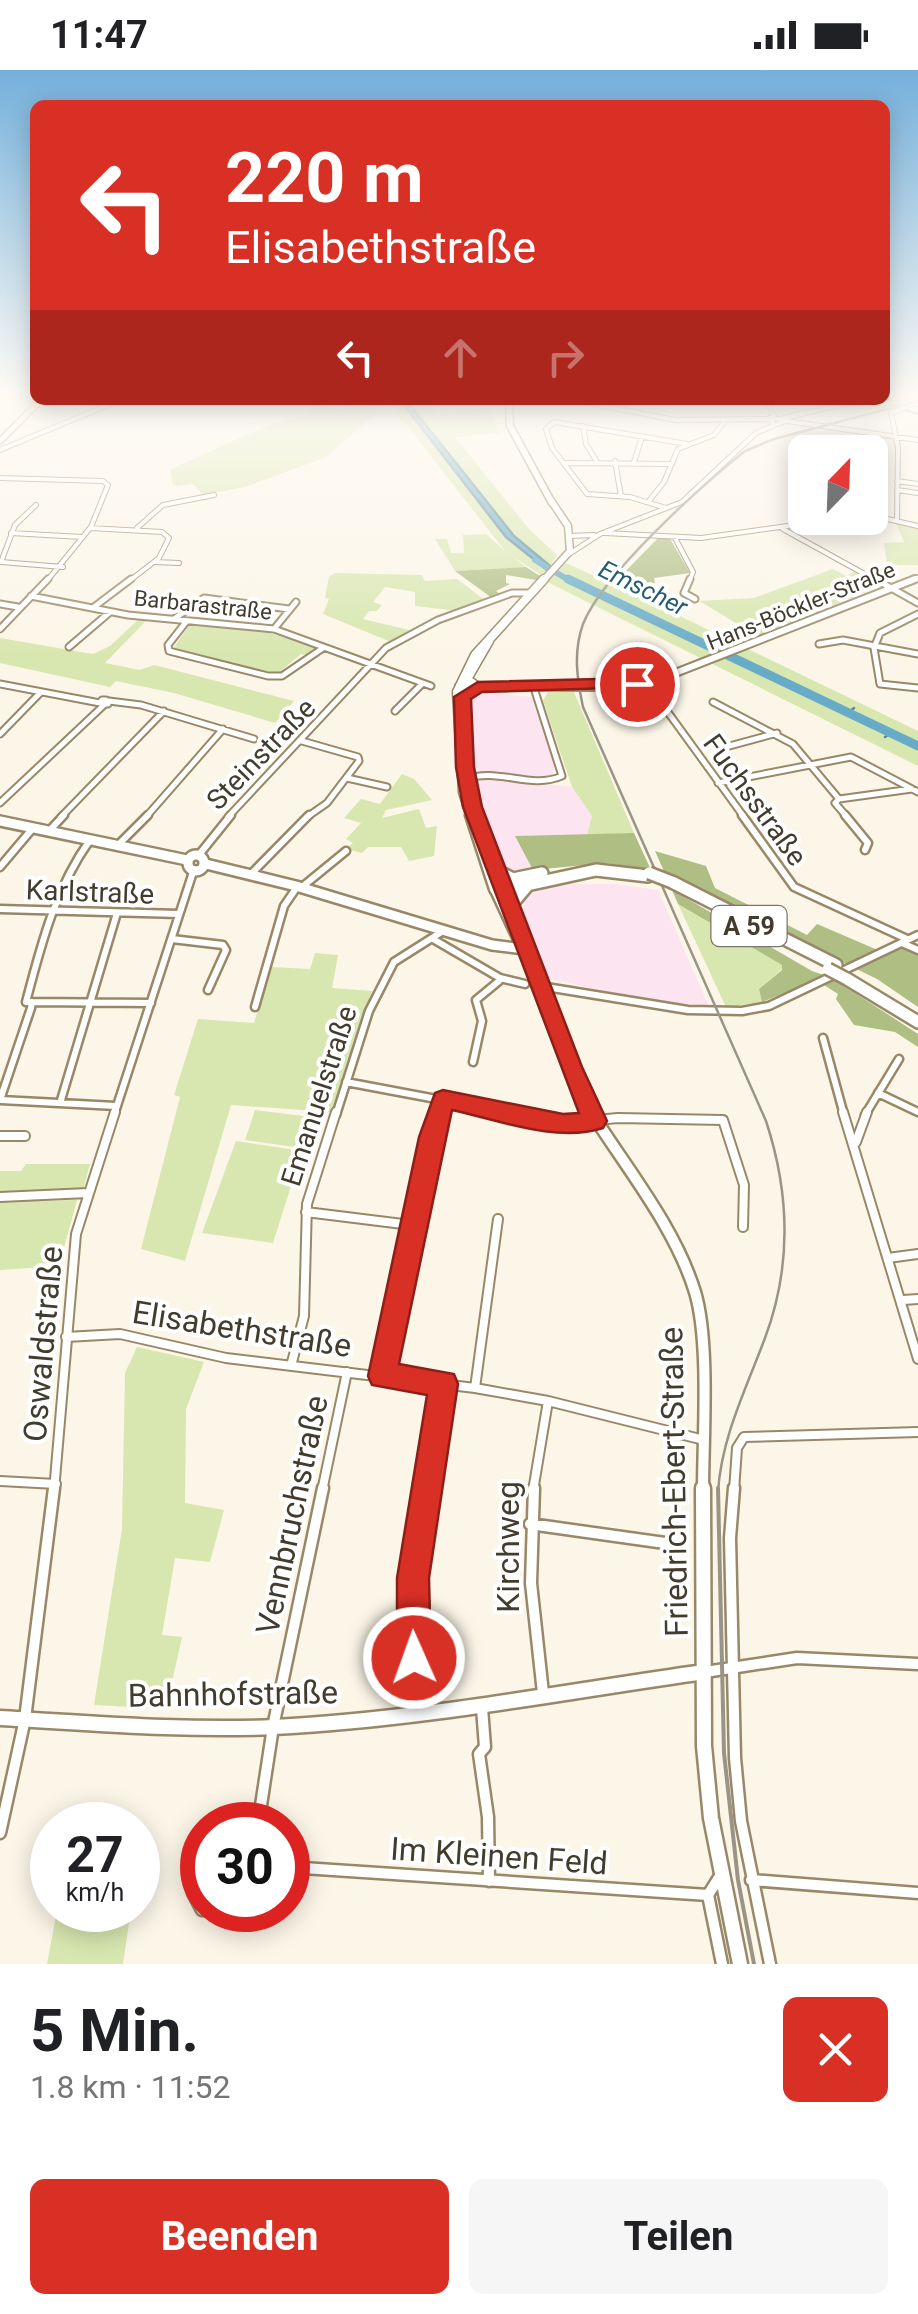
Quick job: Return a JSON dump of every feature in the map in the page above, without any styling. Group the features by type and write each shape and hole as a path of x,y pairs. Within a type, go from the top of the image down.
{"highway":[{"name":"A 59","path":"499,884 604,865 649,874 832,967 856,970 918,1013"},
{"name":"A 59","path":"527,886 590,870 649,874"},
{"path":"499,884 527,886"},
{"path":"510,906 527,886"},
{"name":"A 59","path":"856,970 918,1022"}],"main road":[{"path":"464,773 462,683 466,668 568,554 570,537 541,482"},
{"path":"557,566 570,537"},
{"name":"Hans-Böckler-Straße","path":"478,687 646,682 717,659 918,578"},
{"path":"462,683 478,687"},
{"path":"462,683 464,773"},
{"path":"462,697 478,687"},
{"name":"Friedrich-Ebert-Straße","path":"464,773 469,816 510,906 595,1121 663,1222 690,1273 701,1326 704,1440"},
{"name":"Friedrich-Ebert-Straße","path":"464,773 514,937 524,949"},
{"path":"0,821 48,832"},
{"path":"206,864 206,858 198,856 187,860 187,866 194,869 206,864 299,887 492,946 524,949"},
{"name":"Friedrich-Ebert-Straße","path":"704,1672 704,1746 720,1876 740,1964"},
{"name":"Bahnhofstraße","path":"0,1718 273,1727 419,1712 704,1672"}],"street":[{"path":"0,629 62,567 83,538 102,510 104,482"},
{"path":"579,482 587,494 621,496 666,508"},
{"path":"619,482 621,496"},
{"path":"649,501 664,482"},
{"path":"568,554 602,533 688,498 704,482"},
{"path":"897,482 897,521"},
{"path":"896,490 918,493"},
{"path":"136,529 163,504 214,494"},
{"path":"36,505 4,544 0,562 62,567"},
{"path":"888,519 918,526"},
{"path":"570,537 602,533 700,538 788,527"},
{"path":"90,528 136,529 169,536 166,551 94,608"},
{"path":"781,528 918,603"},
{"path":"11,533 83,538"},
{"path":"570,537 593,538"},
{"path":"675,538 694,572 684,592 695,599"},
{"path":"154,562 179,563"},
{"name":"Steinstraße","path":"198,856 210,836 302,741 368,664 418,629 512,593 530,592"},
{"name":"Barbarastraße","path":"30,596 110,612 274,630 430,686"},
{"path":"174,619 204,598 290,609"},
{"path":"274,630 296,602"},
{"path":"0,604 20,607"},
{"path":"69,646 110,612"},
{"path":"918,614 880,633 874,648 880,684 918,688"},
{"path":"187,620 168,645 169,651 268,676 282,676 324,648"},
{"path":"819,644 838,639 918,654"},
{"name":"Fuchsstraße","path":"646,682 800,892 918,950"},
{"path":"0,684 164,711 254,739"},
{"path":"395,711 422,684"},
{"path":"464,773 550,781 562,776 534,688"},
{"path":"0,734 40,692"},
{"path":"712,702 776,733 812,765 838,799 915,790"},
{"path":"0,802 104,703"},
{"path":"48,832 74,802 137,745 164,711"},
{"path":"118,846 223,729"},
{"path":"722,748 776,733"},
{"path":"250,875 316,809 327,803 360,758 302,741"},
{"path":"718,783 851,758 915,790"},
{"path":"347,778 387,788"},
{"path":"838,799 835,803 868,843 865,850"},
{"path":"0,867 33,828"},
{"path":"48,832 187,860"},
{"path":"90,840 69,868 26,1002 151,1003"},
{"path":"254,1007 284,906 299,887 346,850"},
{"name":"Oswaldstraße","path":"0,1832 25,1719 56,1484 72,1260 88,1193 194,869"},
{"name":"Karlstraße","path":"0,909 179,914"},
{"path":"61,1100 117,913"},
{"name":"Emanuelstraße","path":"291,1366 304,1317 306,1212 346,1082 387,970 403,954 443,930"},
{"path":"540,986 552,984 633,1002 736,1012 769,1006 856,970 918,934"},
{"path":"172,939 223,945 226,950 208,990"},
{"path":"432,939 464,953 499,981 525,984"},
{"path":"473,1062 482,1021 476,1000 499,981"},
{"path":"32,1002 0,1100 61,1100 116,1106"},
{"path":"823,1038 848,1130 856,1144 866,1196 903,1300 918,1359"},
{"path":"856,1144 864,1117 900,1059"},
{"path":"346,1082 563,1124 618,1118 722,1120 744,1185 744,1226"},
{"path":"878,1092 918,1112"},
{"path":"382,1376 412,1225 443,1099"},
{"path":"0,1136 25,1136"},
{"path":"0,1196 88,1193"},
{"path":"306,1212 412,1225"},
{"path":"475,1388 498,1219"},
{"path":"888,1258 918,1254"},
{"path":"903,1300 918,1299"},
{"name":"Elisabethstraße","path":"66,1336 120,1334 226,1358 475,1388 548,1401 704,1440"},
{"name":"Vennbruchstraße","path":"273,1727 347,1372"},
{"path":"419,1712 411,1631 413,1578 444,1384"},
{"name":"Kirchweg","path":"542,1693 530,1612 530,1524 534,1458 548,1401"},
{"path":"770,1964 752,1880 735,1758 730,1538 737,1448 744,1437 918,1432"},
{"name":"Friedrich-Ebert-Straße","path":"704,1440 704,1672"},
{"path":"0,1481 56,1484"},
{"path":"530,1524 665,1543"},
{"path":"704,1672 797,1658 918,1664"},
{"path":"481,1702 485,1747 479,1754 488,1817 489,1881"},
{"path":"262,1802 273,1727"},
{"name":"Im Kleinen Feld","path":"310,1869 708,1895"},
{"path":"720,1876 708,1895 722,1964"},
{"path":"752,1880 918,1892"}],"shaded area":[{"path":"480,692 533,697 556,762 551,778 479,771 471,765 469,697"},
{"path":"478,776 572,787 592,816 587,835 516,836 533,870 511,872 504,866 477,803 473,781"},
{"path":"573,884 658,890 709,1007 628,997 548,978 524,922 523,898 546,888"}],"green space":[{"path":"172,482 257,482 203,495 193,484 173,486"},
{"path":"451,482 464,482 506,537 547,570 541,575 512,556 526,567 455,571 435,539 447,539 451,553 464,553 463,535 486,534 505,551"},
{"path":"471,482 492,482 529,529 557,555 550,566 514,536"},
{"path":"896,523 918,528 918,565 887,565 884,543 904,542"},
{"path":"660,536 669,537 690,573 654,578 655,583 632,587 639,592 635,594 613,584"},
{"path":"566,563 634,594 639,592 660,601 655,604 918,731 918,766 547,582"},
{"path":"526,567 540,576 536,580 506,575 506,583 510,584 496,591 501,595 492,598 455,571"},
{"path":"833,569 846,576 854,572 881,586 758,636 699,601 754,598"},
{"path":"335,573 422,575 425,581 457,579 486,601 458,611 415,606 415,592 385,587 373,602 382,605 363,619 409,630 391,642 323,614 329,599 325,598 329,577"},
{"path":"140,618 148,619 105,663 140,670 154,665 294,701 275,723 174,693 116,681 110,687 0,663 0,638 93,654 110,646"},
{"path":"191,623 260,630 318,648 309,656 301,654 282,670 285,673 268,674 172,650"},
{"path":"573,690 634,833 587,835 592,816 572,787 543,701 548,692"},
{"path":"402,774 414,779 432,800 386,810 382,818 419,809 426,828 437,826 434,856 409,861 401,847 368,847 362,853 346,849 353,843 346,839 361,823 344,818 361,799 380,804"},
{"path":"634,833 651,870 606,863 533,870 515,836"},
{"path":"655,851 706,866 715,888 807,935 817,924 880,951 898,943 918,951 918,1007 877,979 666,876"},
{"path":"672,890 827,976 762,1002 759,989 782,970 782,965 678,904"},
{"path":"678,904 782,965 759,989 762,1002 726,1007"},
{"path":"315,953 338,955 332,988 372,991 331,1112 231,1105 185,1261 141,1249 180,1097 174,1095 198,1019 254,1023 271,967 310,969"},
{"path":"835,980 918,1034 918,1047 895,1032 854,1025 836,999 838,994 824,985"},
{"path":"255,1110 311,1117 301,1148 245,1140"},
{"path":"236,1141 302,1151 273,1243 202,1233"},
{"path":"26,1164 90,1164 83,1190 0,1194 0,1171 21,1171"},
{"path":"77,1200 59,1266 0,1270 0,1202"},
{"path":"137,1347 204,1362 186,1409 185,1503 224,1510 210,1562 175,1558 162,1635 182,1637 166,1709 94,1705 122,1529 125,1373"},
{"path":"53,1932 128,1932 123,1964 47,1964"}],"water":[{"path":"464,482 471,482 514,536 550,566 547,570 506,537"}],"waterway":[{"name":"Emscher","path":"535,560 572,582"},
{"name":"Emscher","path":"568,579 918,746"},
{"name":"Emscher","path":"848,713 854,708"},
{"name":"Emscher","path":"885,737 891,733"}],"tram line":[{"path":"708,482 611,581 583,624 577,655 583,707 766,1121 780,1176 785,1230 780,1284 765,1338 730,1432 718,1490"},
{"path":"718,1490 724,1753 738,1880 754,1964"}],"route":[{"path":"414,1658 413,1578 444,1384 382,1376 431,1137 443,1099 563,1124 595,1121 524,949 473,807 465,767 462,697 478,687 637,684"}]}
